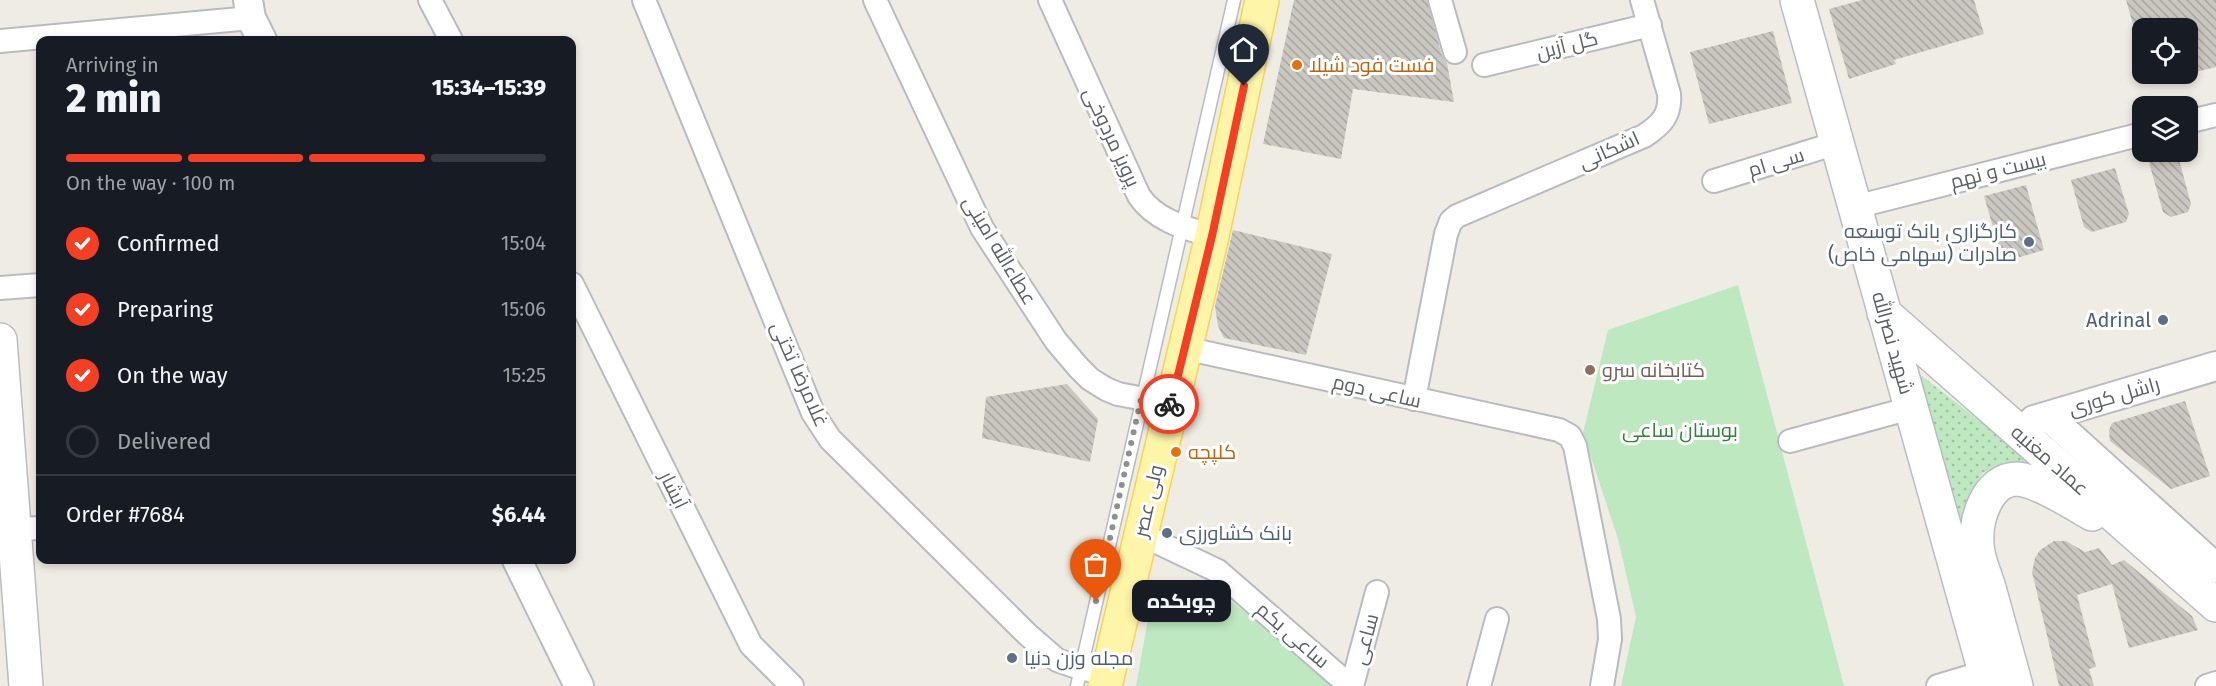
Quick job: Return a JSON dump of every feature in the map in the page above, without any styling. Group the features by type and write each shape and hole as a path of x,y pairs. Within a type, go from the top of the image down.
{"main road":[{"name":"ولی عصر","path":"1093,678 1140,534 1156,401 1184,348 1197,231 1262,0"},
{"name":"شهید نصرالله","path":"1802,1 1837,143 1987,679"},
{"name":"عماد مغنیه","path":"1884,313 2216,605"},
{"path":"0,340 18,529 26,686"},
{"path":"2016,686 1976,545 1981,513 1989,496 2000,485 2016,479 2039,486 2139,538"}],"street":[{"path":"430,0 449,36"},
{"name":"غلامرضا تختی","path":"644,0 820,425 830,439 1027,634 1057,660 1093,678"},
{"name":"عطاءالله امینی","path":"875,0 982,228 1056,341 1078,368 1090,378 1118,394 1156,401"},
{"name":"پرویز مردوخی","path":"1050,0 1139,196 1147,208 1197,231"},
{"path":"1440,0 1455,52"},
{"name":"اشکانی","path":"1414,399 1446,234 1451,221 1457,216 1644,136 1661,124 1668,112 1670,102 1642,0"},
{"path":"58,36 254,19"},
{"name":"گل آزین","path":"1484,65 1650,25"},
{"path":"0,41 36,38"},
{"path":"2198,119 2216,115"},
{"name":"بیست و نهم","path":"1855,207 2132,137"},
{"name":"سی ام","path":"1714,181 1837,143"},
{"path":"0,288 36,285"},
{"name":"آبشار","path":"576,292 752,645 792,686"},
{"name":"ساعی دوم","path":"1184,348 1559,430 1570,436 1575,446 1609,619 1610,639 1602,686"},
{"name":"راشل کوری","path":"2012,427 2216,366"},
{"path":"1790,441 1911,408"},
{"name":"عماد مغنیه","path":"2048,416 2216,568"},
{"name":"ساعی یکم","path":"1140,534 1218,571 1351,686"},
{"path":"519,564 579,686"},
{"name":"ساعی","path":"1351,686 1377,592"},
{"path":"1479,686 1497,618"},
{"path":"1938,686 1987,679"},
{"path":"2207,686 2216,683"}],"lane":[{"path":"1093,678 1197,231 1234,0"}],"green space":[{"name":"بوستان ساعی","path":"1738,285 1844,686 1621,686 1636,617 1618,539 1583,433 1608,330"},
{"path":"1909,366 2035,464 2009,463 1982,473 1970,499 1957,538"},
{"path":"1169,580 1207,583 1342,686 1136,686 1153,591 1160,583"}],"building":[{"path":"1294,0 1427,0 1442,56 1447,63 1454,102 1353,89 1341,159 1263,144"},
{"path":"1862,0 1974,0 1984,34 1894,60 1896,64 1849,79 1829,9"},
{"path":"2126,0 2216,0 2216,67 2198,71 2198,18 2132,18 2132,21"},
{"path":"1773,31 1792,103 1709,124 1690,52"},
{"path":"2149,162 2180,162 2191,204 2188,212 2171,217 2163,212"},
{"path":"2115,168 2129,214 2126,222 2092,232 2084,227 2071,180"},
{"path":"2026,185 2044,250 2003,262 1984,196"},
{"path":"1233,230 1332,254 1306,355 1224,338 1218,326 1215,306"},
{"path":"1067,384 1098,419 1090,462 982,438 986,397"},
{"path":"2185,401 2210,476 2171,489 2110,441 2109,430 2112,423"},
{"path":"2054,541 2066,541 2085,552 2099,548 2112,565 2124,560 2192,616 2198,630 2129,648 2112,584 2077,595 2096,667 2089,669 2094,686 2059,686 2032,572 2035,558 2040,550"}],"way so far":[{"path":"1096,601 1141,399 1169,404"}],"place":[{"name":"فست فود شیلا","path":"1297,65"},
{"name":"کارگزاری بانک توسعه صادرات (سهامی خاص)","path":"2029,242"},
{"name":"Adrinal","path":"2163,320"},
{"name":"کتابخانه سرو","path":"1590,370"},
{"name":"کلپچه","path":"1176,452"},
{"name":"بانک کشاورزی","path":"1167,533"},
{"name":"چوبکده","path":"1096,601"},
{"name":"مجله وزن دنیا","path":"1012,658"}],"route":[{"path":"1169,404 1171,404 1212,236 1244,86"}]}
